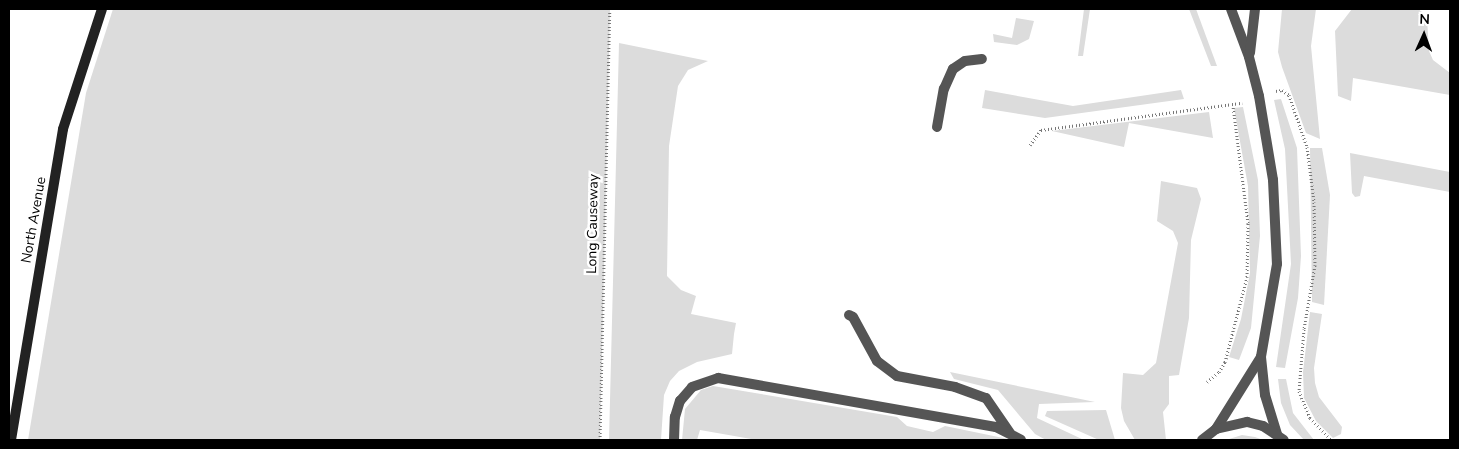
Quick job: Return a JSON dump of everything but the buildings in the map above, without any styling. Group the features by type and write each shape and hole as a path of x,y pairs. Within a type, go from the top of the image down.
{"street":[{"name":"North Avenue","path":"11,440 63,129 102,9"},
{"path":"1231,9 1249,57 1259,96 1273,180 1277,264 1261,357 1265,395 1281,437"},
{"path":"1249,57 1255,9"},
{"path":"938,128 944,89 953,69 965,61 982,59"},
{"path":"848,315 853,317 877,361 897,376 955,387 986,398 1011,435"},
{"path":"1202,440 1216,429 1261,357"},
{"path":"674,440 675,417 680,401 692,387 718,378 996,427 1021,440"},
{"path":"1216,429 1247,422 1281,437"}],"path":[{"name":"Long Causeway","path":"600,440 610,9"},
{"path":"1030,145 1041,130 1233,106 1282,90 1289,96 1307,148 1314,202 1315,265 1304,329 1299,391 1310,418 1331,440"},
{"path":"1207,382 1219,372 1225,362 1247,277 1248,223 1233,106"}],"shaded area":[{"path":"113,9 610,9 600,440 28,440 86,93"},
{"path":"1084,9 1090,9 1083,56 1078,56"},
{"path":"1189,9 1196,9 1217,66 1211,66"},
{"path":"1282,9 1316,9 1311,46 1320,139 1306,133 1282,67 1278,52"},
{"path":"1352,9 1418,9 1422,12 1427,18 1429,51 1433,60 1450,73 1450,95 1353,78 1351,101 1338,96 1335,31"},
{"path":"1016,18 1034,21 1029,39 1017,45 994,42 993,34 1012,38"},
{"path":"619,43 708,61 688,70 678,86 669,146 667,276 681,290 696,296 691,314 736,323 732,354 697,362 679,371 670,381 664,395 661,440 609,440"},
{"path":"985,90 1073,106 1181,90 1184,99 1045,118 982,108"},
{"path":"1281,99 1297,148 1301,256 1298,298 1285,368 1276,367 1291,264 1285,149 1274,100"},
{"path":"1243,107 1258,180 1260,236 1251,328 1239,360 1229,357 1241,319 1250,273 1248,186 1234,108"},
{"path":"1209,112 1213,138 1129,123 1124,147 1052,131"},
{"path":"1310,148 1322,148 1330,195 1324,305 1312,302"},
{"path":"1350,153 1450,172 1450,192 1364,176 1360,196 1355,197 1352,193"},
{"path":"1161,181 1197,188 1201,199 1191,240 1189,318 1179,375 1169,376 1169,404 1163,412 1166,440 1135,440 1124,421 1121,408 1123,373 1143,375 1156,363 1178,243 1173,231 1157,221"},
{"path":"1310,312 1322,314 1314,368 1315,383 1319,397 1342,427 1341,434 1333,438 1316,421 1304,398 1303,372"},
{"path":"950,372 1095,402 1039,404 1037,418 1084,440 1046,440 1035,434 998,390 954,379"},
{"path":"1278,379 1286,379 1293,413 1314,440 1304,440 1290,425 1281,403"},
{"path":"713,386 897,417 907,426 933,432 945,426 1013,440 757,440 700,430 697,440 682,440 685,409 701,390"},
{"path":"1106,410 1115,440 1099,440 1045,416 1047,411"},
{"path":"1242,435 1255,437 1263,440 1226,440"}]}
